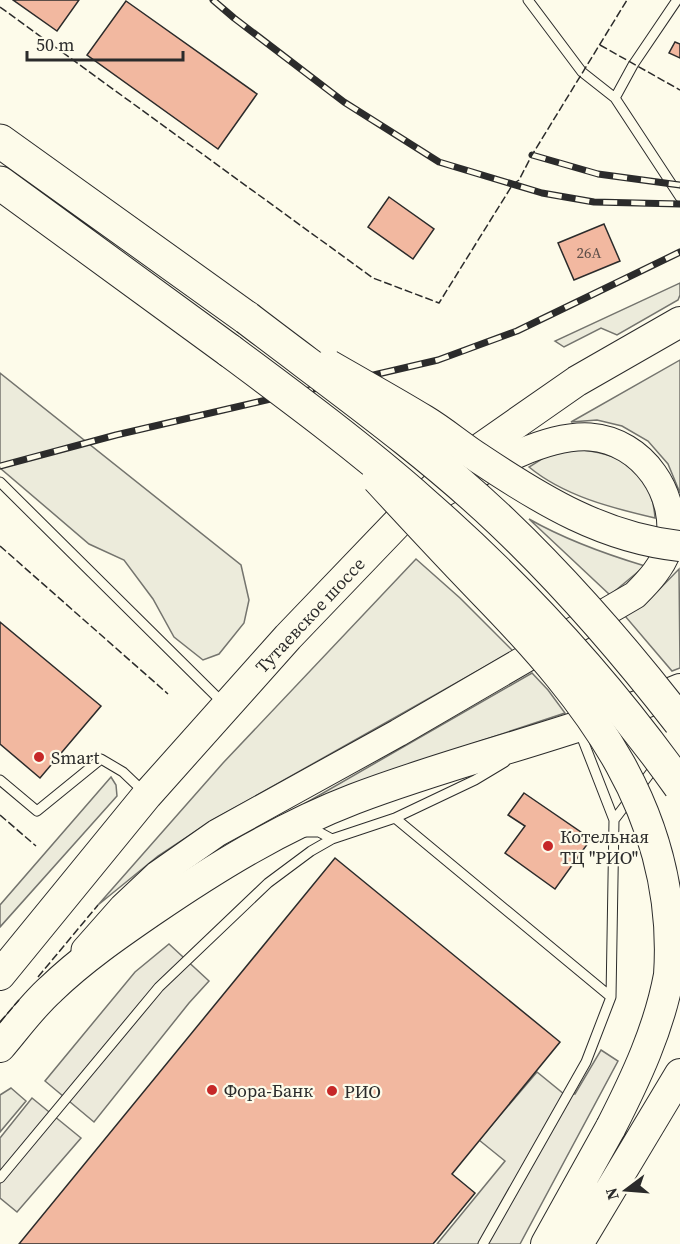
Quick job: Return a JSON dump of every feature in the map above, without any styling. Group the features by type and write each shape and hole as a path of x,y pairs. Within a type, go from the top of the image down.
{"highway":[{"path":"0,141 247,318 387,424 448,474 560,580 610,635 680,722"},
{"path":"0,183 322,420 423,503 474,549 533,608 600,682 675,775"}],"main road":[{"path":"247,318 425,421 564,512 639,540 680,546"},
{"name":"Тутаевское шоссе","path":"0,975 147,795 304,620 405,515 468,456 577,381 680,322"},
{"path":"322,420 447,555 547,658 608,734 632,772 658,830 670,882 673,926 669,975 657,1024 639,1071 611,1127 546,1244"},
{"path":"0,1047 51,989 90,956 144,917 230,861 278,834 372,793 579,728 680,689"},
{"path":"578,1244 680,1074"}],"street":[{"path":"51,989 123,907 157,875 187,852 635,595 650,580 661,564 669,546 673,528 671,506 663,485 651,466 632,450 612,442 589,437 560,440 534,448 475,475 405,515"}],"lane":[{"path":"528,0 582,72 615,98 680,197"},
{"path":"615,98 633,64 678,0"},
{"path":"2,486 226,706"},
{"path":"483,1244 586,1062 611,997 614,820 579,728"},
{"path":"0,1178 159,987 268,883 311,851 332,839 395,818 476,780 545,737"},
{"path":"0,780 37,811 101,759 123,772 147,795"},
{"path":"614,820 651,772 675,775"},
{"path":"395,818 611,997"},
{"path":"278,834 319,832 332,839"}],"shaded area":[{"path":"680,283 678,300 617,335 601,328 564,347 555,341"},
{"path":"680,360 680,493 668,464 648,441 622,426 597,420 571,422"},
{"path":"0,373 241,565 249,600 244,623 219,654 203,660 174,637 153,599 124,560 89,544 0,468"},
{"path":"573,449 605,454 630,465 647,485 655,518 589,500 557,486 529,467 545,457"},
{"path":"529,519 586,546 645,566 610,595"},
{"path":"416,559 460,598 513,651 213,820 158,856 98,905 223,763"},
{"path":"679,569 680,668 672,671 625,616 648,601"},
{"path":"532,673 565,713 399,768 304,804"},
{"path":"111,777 116,785 117,796 0,927 0,905"},
{"path":"169,944 209,981 94,1122 45,1081 135,972"},
{"path":"601,1050 618,1061 520,1244 437,1244 505,1161 479,1140 537,1072 564,1094 575,1094"},
{"path":"11,1088 26,1101 0,1132 0,1095"},
{"path":"32,1098 81,1138 17,1212 0,1198 0,1138"}],"building":[{"path":"13,0 79,0 57,31"},
{"path":"126,1 257,94 218,149 87,55"},
{"path":"675,42 680,44 680,58 669,53"},
{"path":"389,197 434,229 413,259 368,227"},
{"path":"604,224 620,261 574,280 558,243"},
{"path":"0,622 101,706 40,778 0,744"},
{"name":"Котельная ТЦ \"РИО\"","path":"524,793 591,839 555,889 505,853 525,826 508,815"},
{"name":"РИО","path":"335,858 560,1042 452,1174 475,1193 433,1244 19,1244"}],"railway":[{"path":"213,0 344,102 439,162 542,193 594,202 680,204"},
{"path":"532,155 598,174 680,185"},
{"path":"0,466 116,435 438,360 517,331 680,252"}],"fence":[{"path":"0,7 373,278 439,303 513,184 519,180 627,0"},
{"path":"600,45 680,90"},
{"path":"0,546 168,694"},
{"path":"0,815 36,846"},
{"path":"38,977 98,905"},
{"path":"0,1022 19,1000"}],"place":[{"name":"Smart","path":"39,757"},
{"name":"Котельная ТЦ \"РИО\"","path":"548,846"},
{"name":"Фора-Банк","path":"212,1090"},
{"name":"РИО","path":"332,1091"}]}
